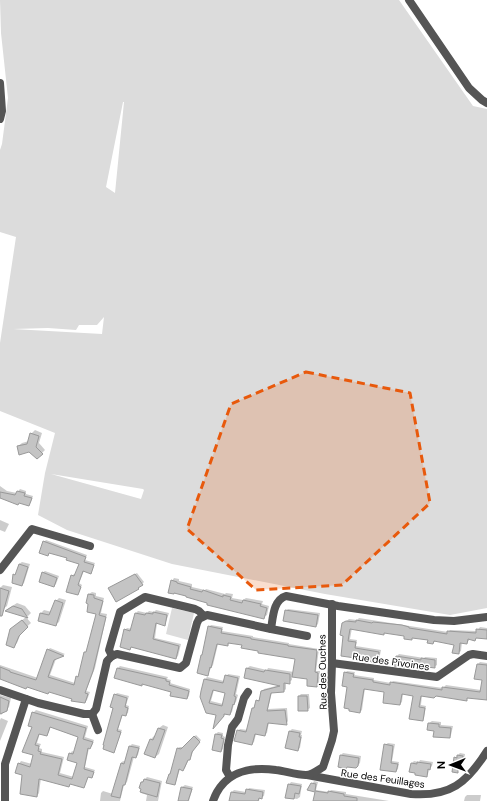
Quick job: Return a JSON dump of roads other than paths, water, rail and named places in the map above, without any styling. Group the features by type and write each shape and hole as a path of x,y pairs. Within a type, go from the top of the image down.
{"street":[{"path":"409,0 419,12 469,88 487,103"},
{"path":"0,83 2,110 0,120"},
{"path":"0,570 32,529 90,546"},
{"path":"112,656 109,650 120,612 145,596 195,609 204,616"},
{"path":"271,630 277,603 286,596 434,620 454,621 487,617"},
{"name":"Rue des Ouches","path":"322,768 334,731 330,693 332,663 332,604"},
{"path":"92,714 96,709 107,661 112,656 117,654 180,668 186,663 197,623 204,616 208,615 271,630 307,636"},
{"name":"Rue des Pivoines","path":"332,663 437,677 469,655 473,654 487,656"},
{"path":"0,690 26,699 84,714 92,714"},
{"path":"230,777 226,770 228,744 232,726 238,720 244,698 248,692"},
{"path":"5,801 5,764 26,699"},
{"path":"92,714 98,730"},
{"name":"Rue des Feuillages","path":"307,775 411,794 434,794 454,788 470,776 487,751"},
{"path":"212,801 224,782 230,777 240,773 262,769 307,775 322,768 326,779"}]}
